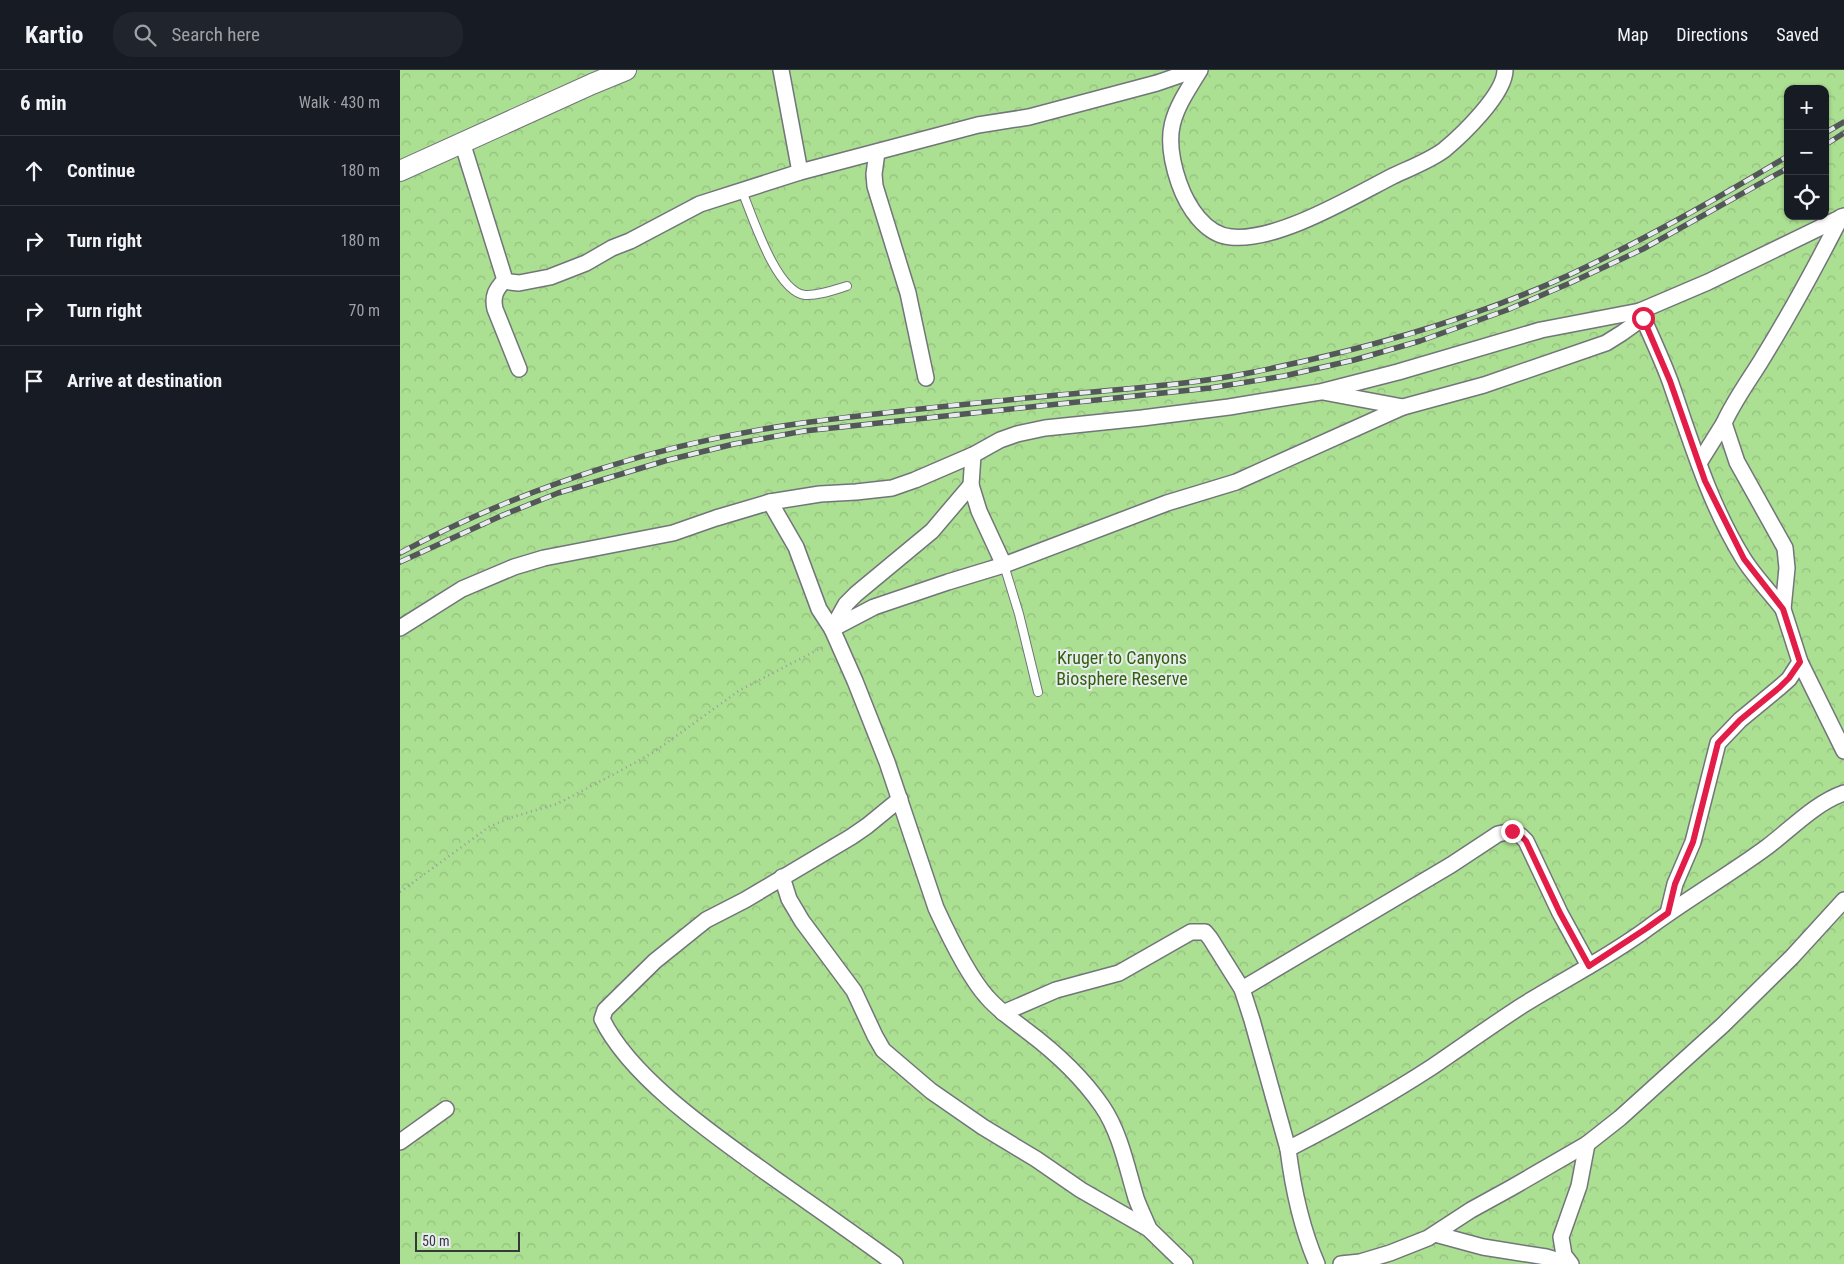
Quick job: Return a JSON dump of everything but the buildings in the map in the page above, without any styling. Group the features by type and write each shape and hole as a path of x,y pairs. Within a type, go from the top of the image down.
{"street":[{"path":"400,171 626,70"},
{"path":"781,70 800,172"},
{"path":"504,280 526,282 559,274 586,263 700,204 800,172 978,125 1029,117 1195,70"},
{"path":"1200,70 1177,109 1170,130 1170,152 1177,178 1190,209 1215,232 1230,237 1250,237 1282,230 1337,205 1442,151 1476,120 1498,91 1505,70"},
{"path":"462,142 504,280"},
{"path":"877,152 874,174 875,186 908,293 926,378"},
{"path":"400,628 462,590 514,567 544,558 673,533 770,502 820,494 892,488 973,455 1000,440 1017,434 1045,428 1229,407 1320,392 1398,372 1541,330 1641,314 1843,216"},
{"path":"1698,463 1761,360 1843,216"},
{"path":"504,280 498,287 493,300 519,369"},
{"path":"834,634 874,607 1004,565 1167,504 1236,482 1403,407 1484,385 1581,353 1622,334 1641,314"},
{"path":"1641,314 1666,373 1698,463 1714,499 1744,559 1783,609 1800,662 1844,751"},
{"path":"1320,392 1403,407"},
{"path":"1724,423 1736,462 1785,548 1787,568 1783,609"},
{"path":"973,455 971,485 979,511 1004,565"},
{"path":"834,634 846,604 932,530 971,485"},
{"path":"770,502 796,547 819,609 834,634 855,681 900,799 940,917 974,979 987,998 1065,1064 1103,1106 1111,1122 1137,1200 1149,1229"},
{"path":"1668,913 1675,884 1693,842 1718,743 1740,720 1780,687 1800,662"},
{"path":"1288,1149 1340,1122 1433,1066 1524,1005 1647,928 1766,848 1828,801 1844,793"},
{"path":"895,1264 731,1148 685,1111 651,1081 625,1054 602,1019 605,1010 655,961 706,920 745,900 868,826 900,799"},
{"path":"1242,989 1451,865 1498,834 1508,831 1517,833 1526,841 1560,913 1589,966"},
{"path":"782,877 789,900 802,921 854,991 883,1050 931,1091 976,1122 1036,1159 1081,1190 1149,1229 1185,1264"},
{"path":"1341,1264 1360,1262 1390,1253 1435,1234 1463,1214 1587,1144 1620,1118 1723,1025 1792,957 1844,900"},
{"path":"1003,1013 1056,990 1119,974 1182,937 1197,930 1205,932 1242,989 1288,1149 1298,1211 1306,1238 1318,1264"},
{"path":"400,1142 446,1108"},
{"path":"1570,1264 1564,1255 1561,1237 1579,1186 1587,1144"},
{"path":"1435,1234 1483,1247 1546,1257 1570,1264"}],"lane":[{"path":"742,191 776,272 787,285 798,293 807,295 847,286"},
{"path":"1004,565 1019,614 1038,692"}],"path":[{"path":"400,892 489,827 509,818 557,804 654,752 740,690 834,634"}],"green space":[{"name":"Kruger to Canyons Biosphere Reserve","path":"400,70 1844,70 1844,1264 400,1264"}],"railway":[{"path":"1829,131 1844,122"},
{"path":"1829,142 1844,133"},
{"path":"400,553 448,529 548,487 599,469 704,441 757,430 872,414 1206,380 1254,372 1375,344 1454,320 1569,275 1625,248 1784,158"},
{"path":"400,562 503,515 558,493 668,460 734,444 804,431 1210,388 1284,376 1354,360 1420,341 1507,310 1570,283 1643,249 1784,170"}],"route":[{"path":"1512,831 1526,841 1560,913 1589,966 1668,913 1675,884 1693,842 1718,743 1728,730 1780,687 1800,662 1783,609 1744,559 1705,481 1670,381 1643,318"}]}
